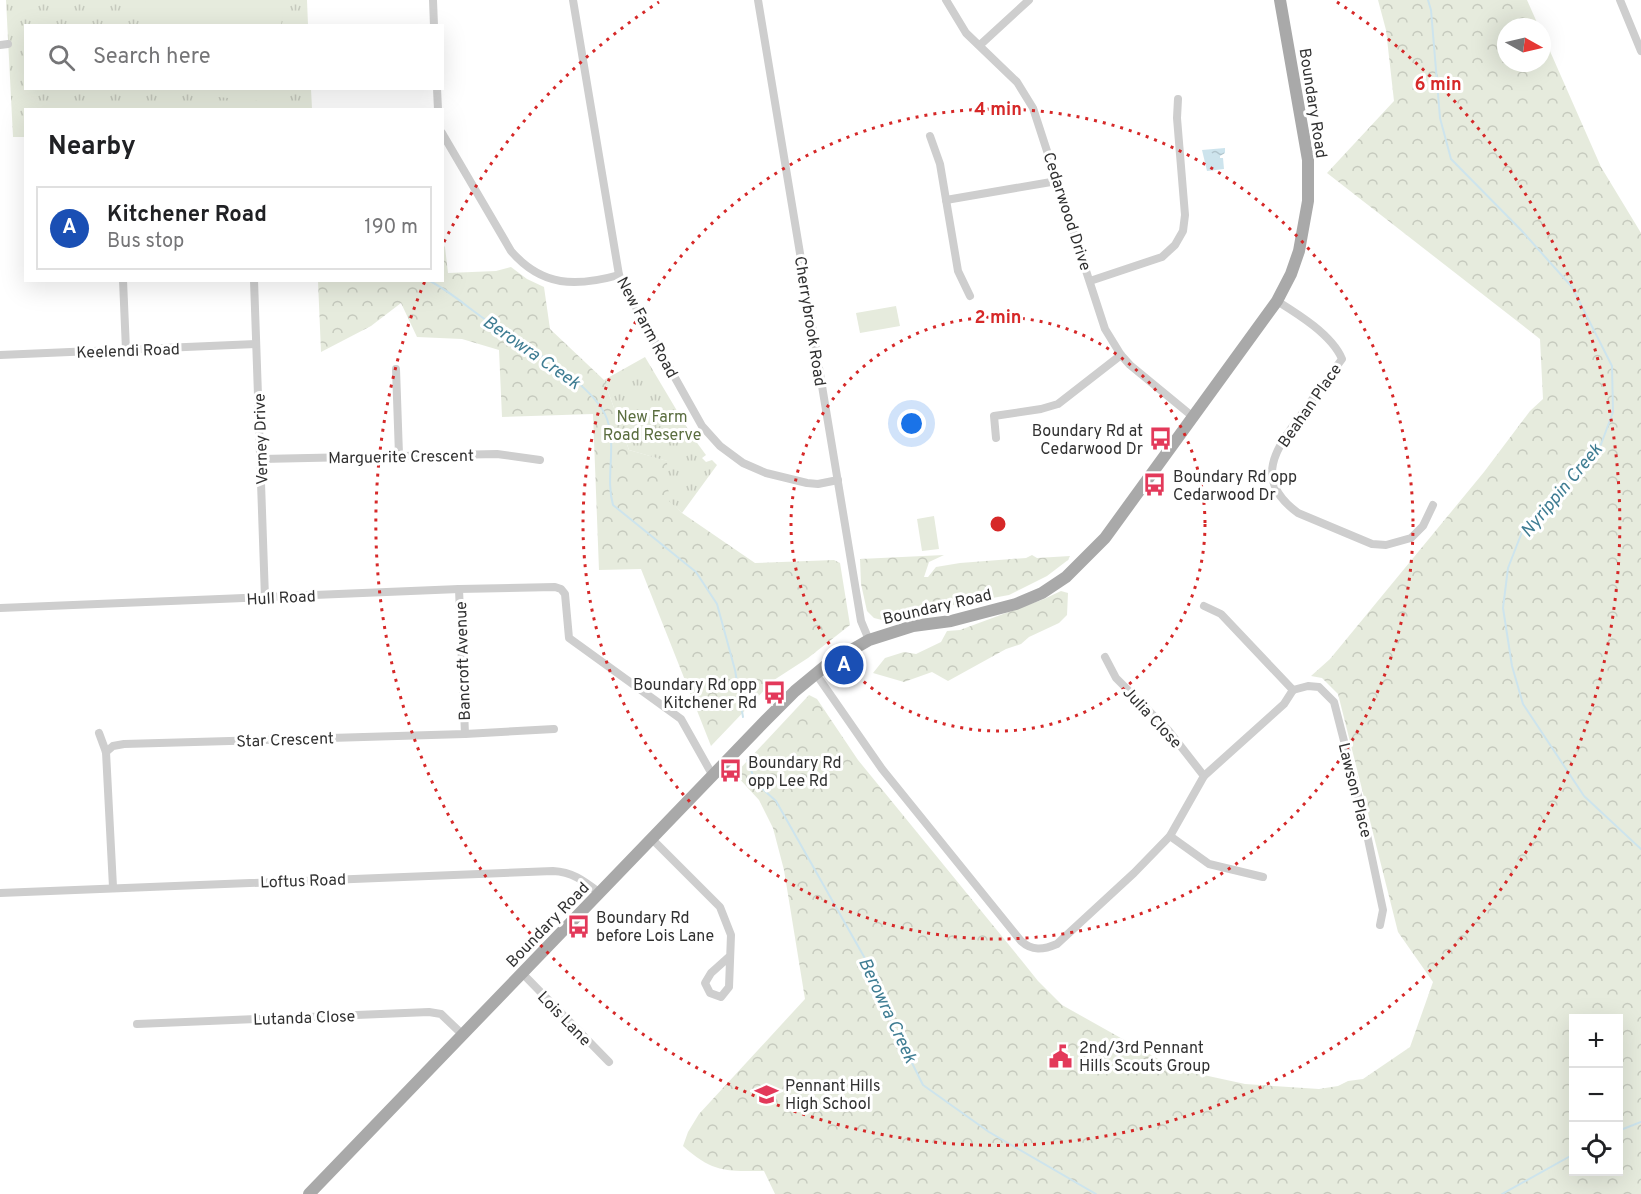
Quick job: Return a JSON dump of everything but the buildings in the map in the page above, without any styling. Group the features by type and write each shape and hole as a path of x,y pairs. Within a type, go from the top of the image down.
{"main road":[{"name":"Boundary Road","path":"309,1194 795,691 829,663 869,640 913,626 951,621 1016,604 1042,593 1066,577 1105,538 1277,301 1291,274 1299,251 1308,201 1308,160 1280,0"}],"street":[{"path":"433,0 434,24"},
{"name":"New Farm Road","path":"573,0 619,275 699,421 720,446 742,463 766,473 807,483 818,484 838,480"},
{"name":"Cherrybrook Road","path":"758,0 861,621 869,640"},
{"name":"Cedarwood Drive","path":"946,0 966,33 1017,82 1034,108 1105,329 1121,355 1140,375 1192,416"},
{"path":"980,45 1029,0"},
{"path":"1620,0 1641,51"},
{"path":"437,90 438,108"},
{"path":"1090,281 1162,257 1175,245 1183,231 1185,215 1177,118 1178,99"},
{"path":"444,136 511,251 522,264 545,278 556,281 596,281 619,275"},
{"path":"930,136 940,164 958,271 970,296"},
{"path":"946,200 1057,181"},
{"path":"123,282 126,350"},
{"name":"Verney Drive","path":"254,282 265,598"},
{"name":"Beahan Place","path":"1277,301 1305,319 1338,351 1342,359 1276,450 1273,477 1277,493 1286,505 1298,513 1377,545 1401,542 1411,538 1423,526 1433,505"},
{"name":"Keelendi Road","path":"0,355 256,344"},
{"path":"996,438 994,416 1058,404 1121,355"},
{"path":"396,369 399,455"},
{"name":"Marguerite Crescent","path":"261,459 497,454 540,460"},
{"name":"Hull Road","path":"0,608 551,586 561,589 566,597 567,632 571,640 681,719 713,776"},
{"name":"Bancroft Avenue","path":"459,589 465,734"},
{"path":"816,674 882,769 1026,946 1048,948 1057,944 1134,873 1170,836 1204,776 1284,704 1293,690 1221,614 1204,606"},
{"name":"Julia Close","path":"1105,657 1116,678 1168,730 1204,776"},
{"name":"Lawson Place","path":"1293,690 1308,686 1319,687 1334,702 1362,811 1383,910 1380,925"},
{"name":"Star Crescent","path":"106,752 113,746 123,744 465,734 554,729"},
{"path":"99,734 106,752 113,887"},
{"path":"1170,836 1209,864 1263,877"},
{"path":"652,839 720,907 731,935 729,987 721,997 710,993 705,983 711,973 730,956"},
{"name":"Loftus Road","path":"0,893 553,871 566,872 580,878 600,893"},
{"name":"Lois Lane","path":"522,973 609,1062"},
{"name":"Lutanda Close","path":"136,1024 429,1012 441,1014 463,1035"}],"green space":[{"path":"6,0 307,0 308,24 24,24 24,90 311,90 312,108 24,108 24,137 13,137"},
{"path":"146,0 281,0 284,6 281,24 143,24"},
{"path":"1378,0 1527,0 1535,18 1497,18 1497,72 1551,72 1551,53 1601,167 1641,233 1641,1194 775,1194 764,1171 720,1169 703,1161 683,1146 699,1114 805,999 784,870 773,828 759,800 735,774 809,695 817,699 858,760 1038,981 1062,1005 1176,1069 1245,1084 1319,1089 1338,1086 1348,1081 1363,1079 1410,1047 1433,982 1398,932 1338,694 1322,678 1311,676 1330,659 1484,472 1530,411 1543,399 1540,339 1327,173 1394,101 1386,30"},
{"path":"148,90 274,90 273,98 269,102"},
{"path":"444,246 448,273 496,271 511,267 527,279 544,287 550,329 604,380 629,450 668,461 670,501 682,513 755,563 834,560 840,563 850,625 808,658 774,680 711,746 641,569 599,570 593,414 502,417 499,350 462,339 417,337 401,303 371,326 321,352 318,282 444,282"},
{"path":"896,306 900,326 860,333 856,313"},
{"name":"New Farm Road Reserve","path":"645,357 692,436 706,455 702,458 706,462 712,460 717,465 682,513 669,501 667,461 629,450 604,380"},
{"path":"934,516 939,549 922,551 917,519"},
{"path":"944,555 929,562 924,577 928,577 936,567 960,563 1026,558 1032,555 1037,558 1070,556 1047,576 1009,595 943,607 915,616 886,621 874,618 867,611 861,584 860,559"},
{"path":"1061,591 1068,593 1067,615 1059,623 948,681 932,672 904,682 873,673 885,658 904,652 916,654 941,642 947,631 960,630"}],"water":[{"path":"1225,148 1225,153 1220,156 1223,158 1224,169 1207,171 1202,150"}],"waterway":[{"name":"Nyrippin Creek","path":"1428,0 1431,10 1440,118 1451,159 1521,230 1572,287 1612,366 1613,412 1600,447 1522,532 1508,568 1503,608 1512,666 1523,704 1584,796 1641,849"},
{"name":"Berowra Creek","path":"431,282 557,366 600,405 610,430 610,484 613,505 696,572 717,604 735,670 743,717"},
{"name":"Berowra Creek","path":"747,760 756,783 776,801 867,962 889,1017 923,1085 989,1132 1096,1194"},
{"name":"Berowra Creek","path":"1623,1129 1641,1122"},
{"name":"Berowra Creek","path":"1502,1194 1569,1157"}],"place":[{"name":"Boundary Rd at Cedarwood Dr","path":"1161,439"},
{"name":"Boundary Rd opp Cedarwood Dr","path":"1155,485"},
{"name":"Kitchener Road","path":"844,665"},
{"name":"Boundary Rd opp Kitchener Rd","path":"775,693"},
{"name":"Boundary Rd opp Lee Rd","path":"730,771"},
{"name":"Boundary Rd before Lois Lane","path":"578,926"},
{"name":"2nd/3rd Pennant Hills Scouts Group","path":"1061,1056"},
{"name":"Pennant Hills High School","path":"767,1094"}]}
